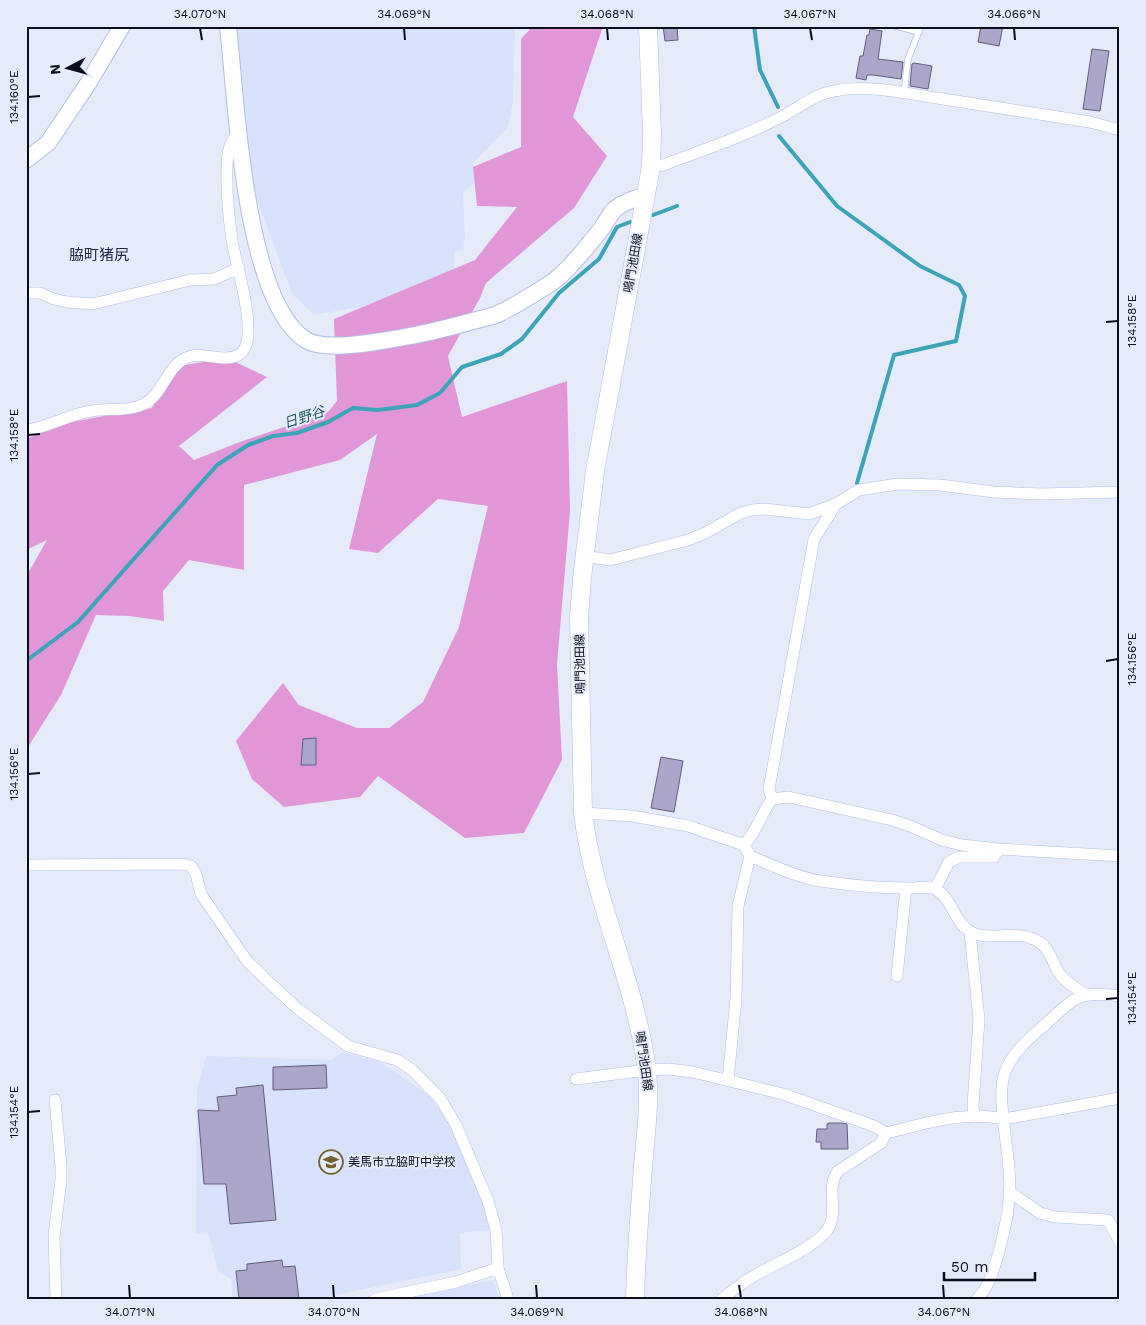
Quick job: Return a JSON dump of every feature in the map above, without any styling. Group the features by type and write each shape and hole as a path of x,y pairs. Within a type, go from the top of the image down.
{"main road":[{"name":"鳴門池田線","path":"635,1299 636,1249 649,1098 647,1070 639,1028 586,840 583,813 579,618 594,471 651,167 652,134 648,26"}],"street":[{"path":"26,160 48,143 89,82 122,26"},
{"path":"228,26 243,174 256,243 267,280 281,313 306,340 332,346 385,341 435,332 497,314 529,297 553,281 589,244 615,210 632,198 646,196"},
{"path":"651,167 663,165 748,132 783,116 817,96 832,91 850,89 871,89 904,93 1090,122 1120,130"},
{"path":"26,430 50,426 91,411 135,407 144,404 156,394 175,366 185,358 199,355 227,358 239,354 246,347 248,330 239,268 232,242 227,183 228,150 238,132"},
{"path":"26,293 40,294 67,302 93,304 190,280 214,279 239,268"},
{"path":"584,556 610,560 688,540 741,513 752,510 765,509 809,514 836,504 859,490 898,484 940,485 994,492 1041,494 1120,492"},
{"path":"772,799 769,789 814,539 836,504"},
{"path":"728,1080 736,998 738,906 747,851 764,810 772,799 789,797 892,820 942,840 962,845 1120,856"},
{"path":"583,813 632,816 688,826 819,881 934,889 944,896 970,932 980,935 1016,935 1032,938 1042,944 1051,953 1054,964 1062,978 1084,994"},
{"path":"934,889 949,862 959,857 994,857 998,849"},
{"path":"26,865 183,864 191,866 196,874 201,894 247,961 272,985 298,1009 348,1046 397,1060 411,1068 440,1098 456,1124 488,1201 496,1230 498,1268 508,1299"},
{"path":"897,976 906,888"},
{"path":"970,932 979,1020 973,1105 974,1115"},
{"path":"976,1299 983,1293 991,1278 1008,1218 1010,1192 1002,1094 1005,1072 1018,1050 1068,1003 1084,994 1120,996"},
{"path":"576,1079 647,1070 676,1070 728,1080 783,1094 886,1132 949,1118 989,1115 1004,1119 1120,1098"},
{"path":"55,1100 61,1166 54,1236 56,1299"},
{"path":"722,1299 748,1280 796,1254 824,1235 833,1217 833,1178 838,1171 881,1143 886,1132"},
{"path":"1010,1192 1040,1213 1055,1217 1108,1220 1120,1242"},
{"path":"375,1299 456,1282 498,1268"}],"lane":[{"path":"896,26 920,29 908,59 904,93"}],"shaded area":[{"path":"236,26 515,26 513,101 508,127 473,163 474,183 463,193 465,238 463,249 454,252 454,269 365,306 314,315 292,294 248,175"},
{"path":"533,26 603,26 573,117 607,156 574,208 486,283 480,298 448,356 462,417 567,381 570,511 557,664 562,760 524,833 465,838 378,776 360,797 284,807 252,779 236,741 283,683 299,705 357,728 389,728 423,702 459,627 488,506 438,499 378,553 349,549 377,434 340,460 244,485 244,570 189,560 163,591 164,621 129,616 96,615 61,695 26,750 26,609 28,604 26,577 47,540 26,550 26,439 60,424 152,408 173,367 227,358 267,377 179,446 194,460 328,412 337,401 334,319 475,260 517,207 477,206 473,167 521,147 521,39"},
{"name":"美馬市立脇町中学校","path":"343,1052 381,1063 429,1095 448,1121 483,1204 490,1230 460,1233 461,1269 316,1299 233,1299 231,1279 218,1271 208,1232 196,1233 197,1090 206,1056 332,1060"},
{"path":"493,1280 500,1299 399,1299"}],"building":[{"path":"663,26 677,26 678,40 665,41"},
{"path":"981,26 1003,26 999,46 978,42"},
{"path":"870,29 882,31 878,59 903,62 901,79 873,75 867,75 866,80 856,78 860,56 863,56"},
{"path":"1092,49 1109,51 1100,111 1083,109"},
{"path":"912,64 932,66 928,89 910,86"},
{"path":"316,738 316,765 301,765 303,739"},
{"path":"661,757 683,761 674,812 651,808"},
{"path":"326,1065 327,1088 273,1090 273,1067"},
{"path":"263,1085 276,1220 230,1224 226,1184 204,1184 198,1110 219,1111 217,1097 237,1095 236,1088"},
{"path":"827,1124 847,1124 848,1149 821,1149 821,1142 816,1142 817,1129 827,1129"},
{"path":"282,1260 283,1267 295,1266 299,1299 239,1299 236,1271 247,1270 247,1264"}],"waterway":[{"path":"754,26 760,70 778,107"},
{"path":"779,136 837,206 920,266 959,285 965,296 956,341 894,355 857,483"},
{"name":"日野谷","path":"653,215 677,206"},
{"name":"日野谷","path":"26,661 78,622 217,465 248,445 273,436 297,433 328,422 353,408 378,410 417,405 440,393 462,367 501,354 522,339 559,293 599,259 617,227 630,222"}],"place":[{"name":"美馬市立脇町中学校","path":"331,1162"}],"district":[{"name":"脇町猪尻","path":"99,255"}]}
